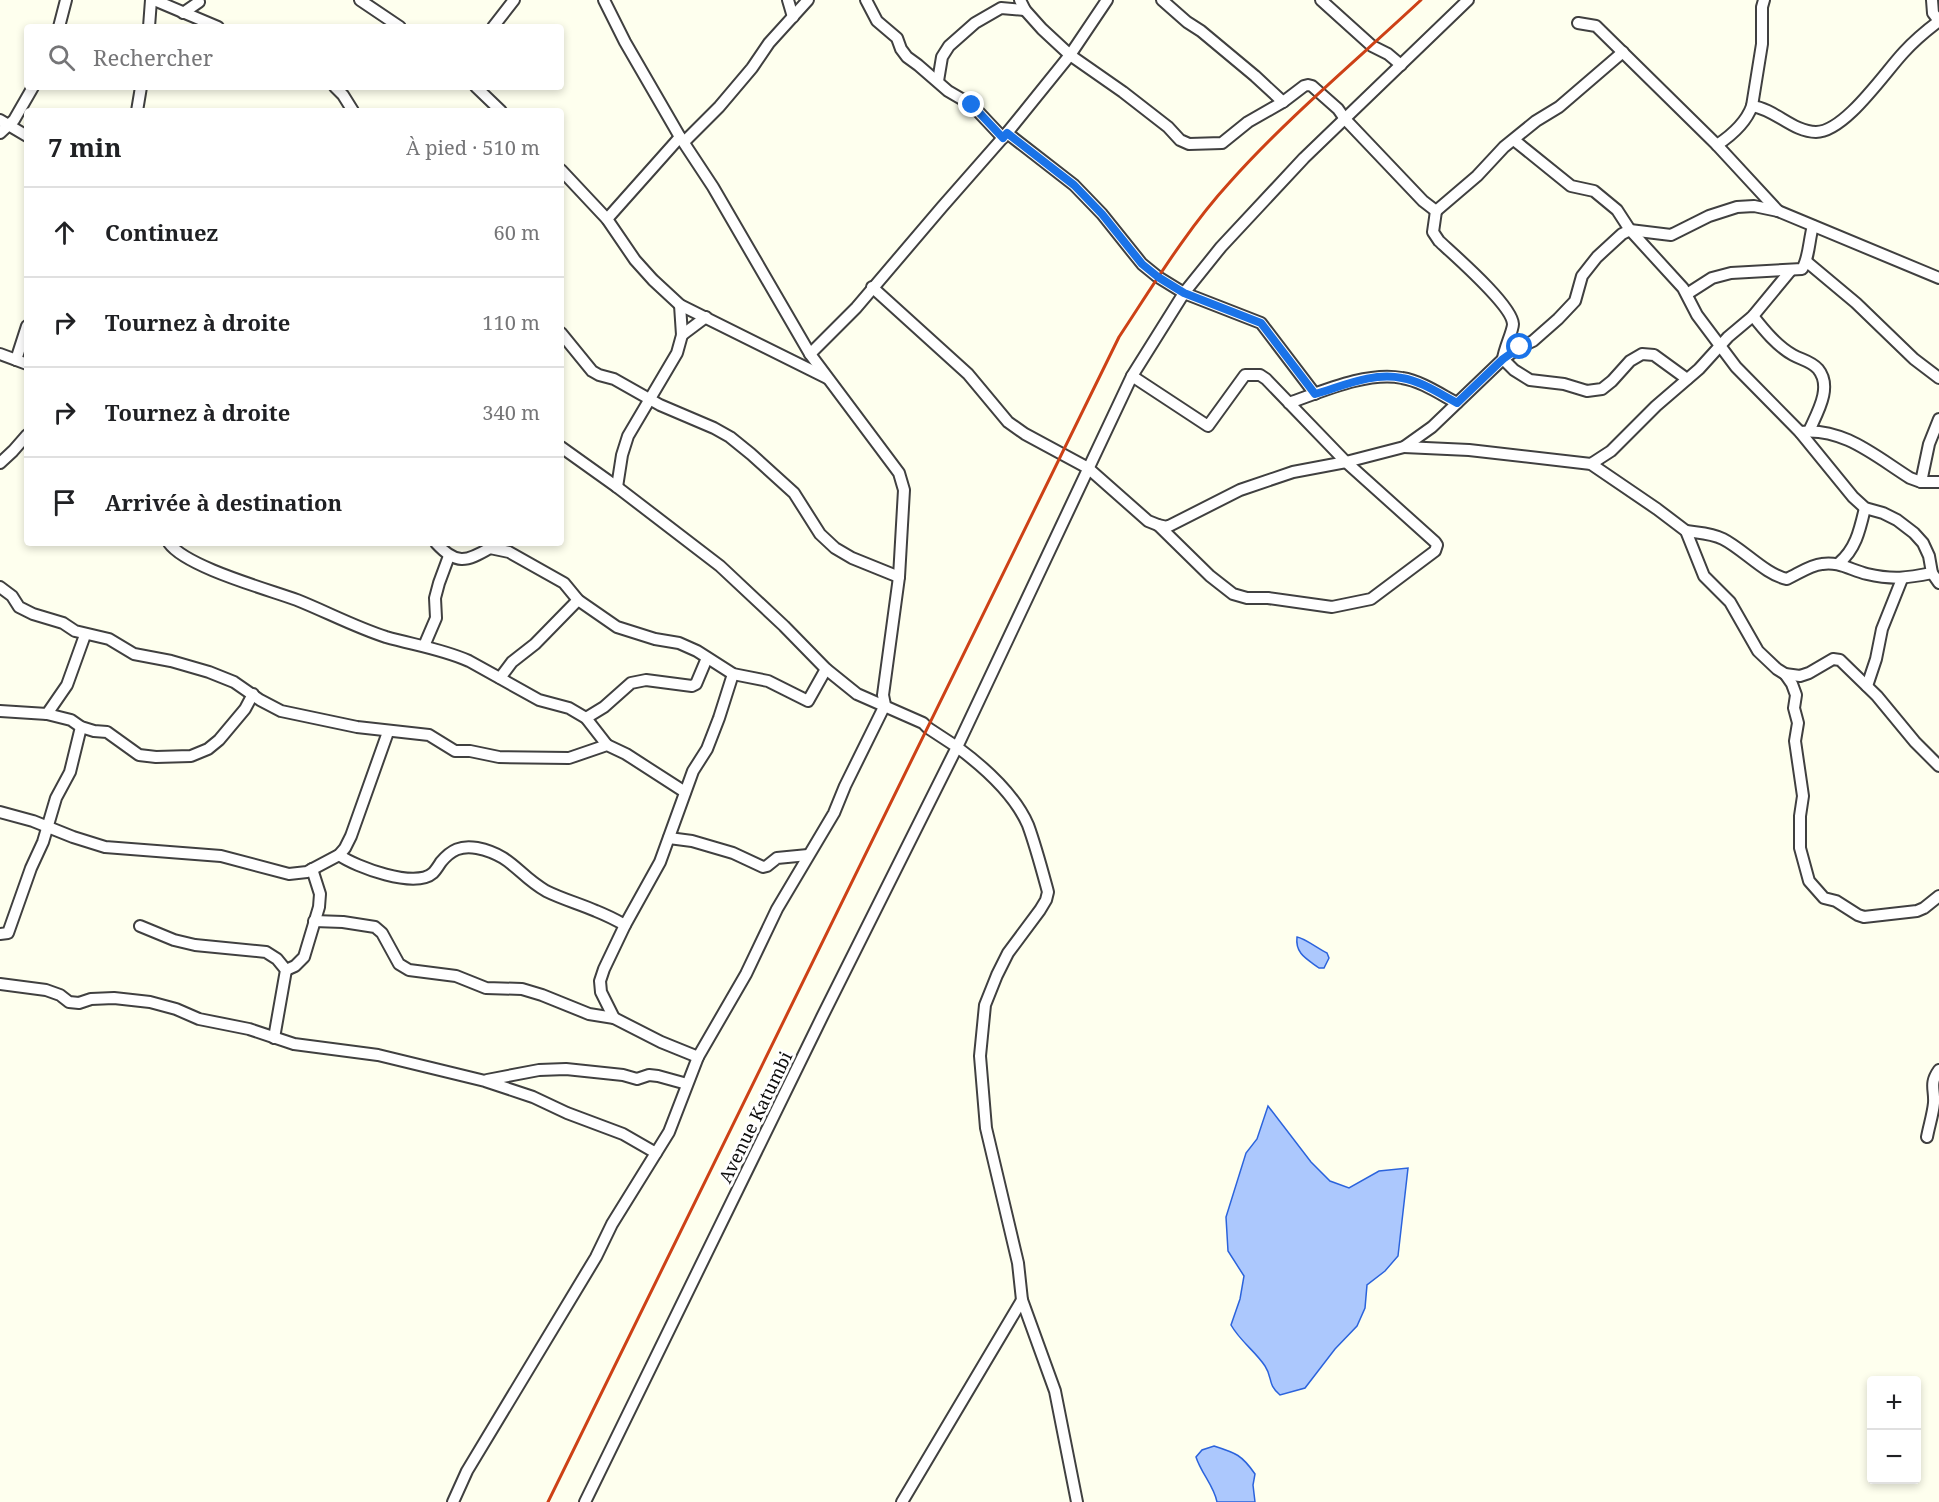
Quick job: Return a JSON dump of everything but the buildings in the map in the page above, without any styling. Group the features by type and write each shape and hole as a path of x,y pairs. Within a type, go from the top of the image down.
{"street":[{"path":"60,24 66,0"},
{"path":"149,24 152,0 210,24"},
{"path":"360,0 396,24"},
{"path":"495,24 514,0"},
{"path":"453,1502 467,1471 596,1257 612,1224 669,1132 698,1057 746,974 773,917 834,813 885,705 883,695 899,577 904,490 899,472 810,354 625,42 604,0"},
{"path":"788,0 793,17"},
{"path":"607,219 682,139 719,107 752,68 769,43 808,0"},
{"path":"866,0 877,21 897,38 907,57 948,91 972,105 1005,136 1074,185 1102,214 1142,264 1184,293 1261,323 1315,394"},
{"path":"810,354 856,308 1005,136 1070,54 1107,0"},
{"path":"1162,0 1255,76 1283,102"},
{"path":"1321,0 1372,46 1388,54 1401,65"},
{"name":"Avenue Katumbi","path":"585,1502 957,747 1132,376 1184,293 1244,221 1304,158 1468,0"},
{"path":"1717,145 1736,130 1749,114 1752,106 1762,44 1764,0"},
{"path":"1752,106 1770,111 1807,130 1817,132 1831,129 1846,118 1905,51 1939,21 1934,13 1932,0"},
{"path":"183,13 200,1"},
{"path":"196,19 200,1"},
{"path":"938,81 942,57 949,46 975,23 1001,8 1022,5 1042,29 1070,54 1168,127 1180,140 1189,144 1222,143 1248,122 1308,85 1321,93 1338,109 1423,201 1436,211"},
{"path":"1578,23 1596,26 1717,145 1778,211"},
{"path":"1503,359 1504,348 1513,326 1511,318 1490,290 1439,241 1434,232 1436,211 1477,176 1504,147 1536,121 1559,107 1623,52"},
{"path":"3,126 14,120 31,90"},
{"path":"138,108 140,90"},
{"path":"337,90 351,108"},
{"path":"479,90 498,108"},
{"path":"3,126 24,135"},
{"path":"1514,140 1571,186 1594,191 1617,210 1630,230 1683,288 1697,315 1736,367 1805,432 1842,484 1865,508 1884,513 1897,520 1923,543 1929,556 1932,573 1939,583"},
{"path":"564,173 607,219 635,260 680,305 830,380"},
{"path":"1404,447 1432,427 1503,359 1533,341 1575,302 1582,276 1597,257 1622,234 1630,230 1671,235 1709,216 1737,207 1754,206 1778,211 1937,274"},
{"path":"1591,464 1611,451 1728,337 1753,316 1800,267 1813,226"},
{"path":"1687,294 1712,278 1731,273 1800,267 1818,270 1914,359 1939,378"},
{"path":"872,288 968,374 1008,422 1044,446 1088,468 1148,521 1158,525 1167,527 1240,490 1293,472 1346,462 1404,447 1469,450 1591,464 1686,531 1715,536 1724,540 1782,578 1787,579 1819,564 1839,563 1868,574 1902,579 1932,573"},
{"path":"617,486 628,436 677,353 682,335 680,305"},
{"path":"682,335 706,316"},
{"path":"1753,316 1767,333 1793,356 1807,360 1818,368 1823,378 1821,403 1805,432"},
{"path":"564,337 592,371 614,379 660,405 730,437 794,493 820,534 835,548 852,558 899,577"},
{"path":"0,354 22,362"},
{"path":"1503,359 1514,370 1530,380 1564,384 1587,391 1602,389 1630,361 1642,354 1654,355 1687,379"},
{"path":"1132,376 1208,426 1245,375 1260,375 1346,462 1437,545 1435,551 1371,599 1332,607 1268,597 1247,598 1233,594 1210,576 1158,525"},
{"path":"1288,403 1353,382 1390,377 1415,382 1457,403"},
{"path":"1921,482 1929,444 1939,419"},
{"path":"1805,432 1848,439 1910,477 1921,482 1939,482"},
{"path":"0,463 24,439"},
{"path":"564,449 617,486 720,566 826,669 857,694 923,723 977,763 1015,803 1027,824 1048,892 1041,910 1008,953 997,975 985,1005 980,1056 986,1128 1018,1263 1022,1300 1055,1391 1077,1502"},
{"path":"1839,563 1855,543 1865,508"},
{"path":"1686,531 1704,576 1730,602 1758,651 1785,674 1796,695 1794,708 1798,723 1795,741 1798,771 1803,784 1800,848 1809,881 1824,898 1836,901 1864,917 1917,911 1939,896"},
{"path":"173,546 191,560 227,576 299,601 363,629 457,656 539,700 569,708 586,718 607,745 626,754 685,792"},
{"path":"439,546 449,556 459,560 470,560 487,546"},
{"path":"491,546 508,552 564,583 578,600 616,627 679,644 733,674 768,681 808,701 826,669"},
{"path":"424,646 436,618 435,598 449,556"},
{"path":"1867,686 1876,659 1882,629 1902,579"},
{"path":"0,587 12,596 19,607 33,614 63,623 75,632 109,639 134,654 171,661 234,682 281,711 357,727 429,735 455,751 470,751 500,757 569,758 607,745"},
{"path":"500,678 512,662 535,644 578,600"},
{"path":"47,714 67,685 85,635"},
{"path":"586,718 604,707 630,683 646,680 692,686 696,684 707,658"},
{"path":"1785,674 1794,676 1809,673 1826,662 1836,659 1844,663 1939,766"},
{"path":"614,1018 601,992 600,981 625,925 660,862 693,771 707,749 733,674"},
{"path":"0,711 47,714 71,720 81,727 107,732 139,755 156,758 191,756 208,749 219,740 245,709 253,694"},
{"path":"0,934 8,933 31,868 43,842 56,798 70,772 81,727"},
{"path":"0,812 105,847 221,856 289,874 307,872 339,855 345,848 388,732"},
{"path":"669,838 692,841 733,853 763,867 777,858 808,855"},
{"path":"339,855 351,864 412,879 424,878 433,873 442,861 457,848 465,847 493,852 502,856 546,891 625,925"},
{"path":"286,970 295,966 304,957 319,907 320,894 312,869"},
{"path":"314,921 344,922 375,927 388,942 396,960 409,970 456,976 486,988 522,989 542,995 589,1014 614,1018 661,1042 698,1057"},
{"path":"140,926 174,940 195,945 266,952 277,959 286,970 274,1038"},
{"path":"0,984 46,990 60,995 69,1002 79,1003 91,999 114,998 150,1002 176,1009 199,1019 249,1029 294,1044 378,1055 485,1081 533,1097 567,1113 624,1134 656,1154"},
{"path":"485,1081 539,1070 566,1069 623,1075 637,1079 649,1075 658,1076 687,1084"},
{"path":"1927,1137 1935,1101 1933,1083 1939,1070"},
{"path":"902,1502 1022,1300"}],"water":[{"path":"1297,937 1327,953 1329,958 1324,968 1319,968 1303,956 1298,948"},
{"path":"1268,1106 1311,1162 1330,1181 1349,1188 1379,1171 1408,1168 1398,1256 1385,1271 1367,1285 1365,1308 1357,1326 1335,1349 1305,1388 1280,1395 1273,1388 1265,1366 1231,1325 1240,1299 1244,1276 1228,1251 1226,1217 1246,1153 1257,1139"},
{"path":"1214,1446 1238,1456 1255,1474 1253,1485 1255,1502 1217,1502 1196,1457 1202,1450"}],"railway":[{"path":"548,1502 1119,337 1185,238 1230,182 1299,112 1421,0"}],"route":[{"path":"972,105 1003,138 1007,133 1074,185 1102,214 1142,264 1158,277 1184,293 1261,323 1315,394 1344,384 1378,377 1390,377 1415,382 1457,403 1503,359 1520,347"}]}
